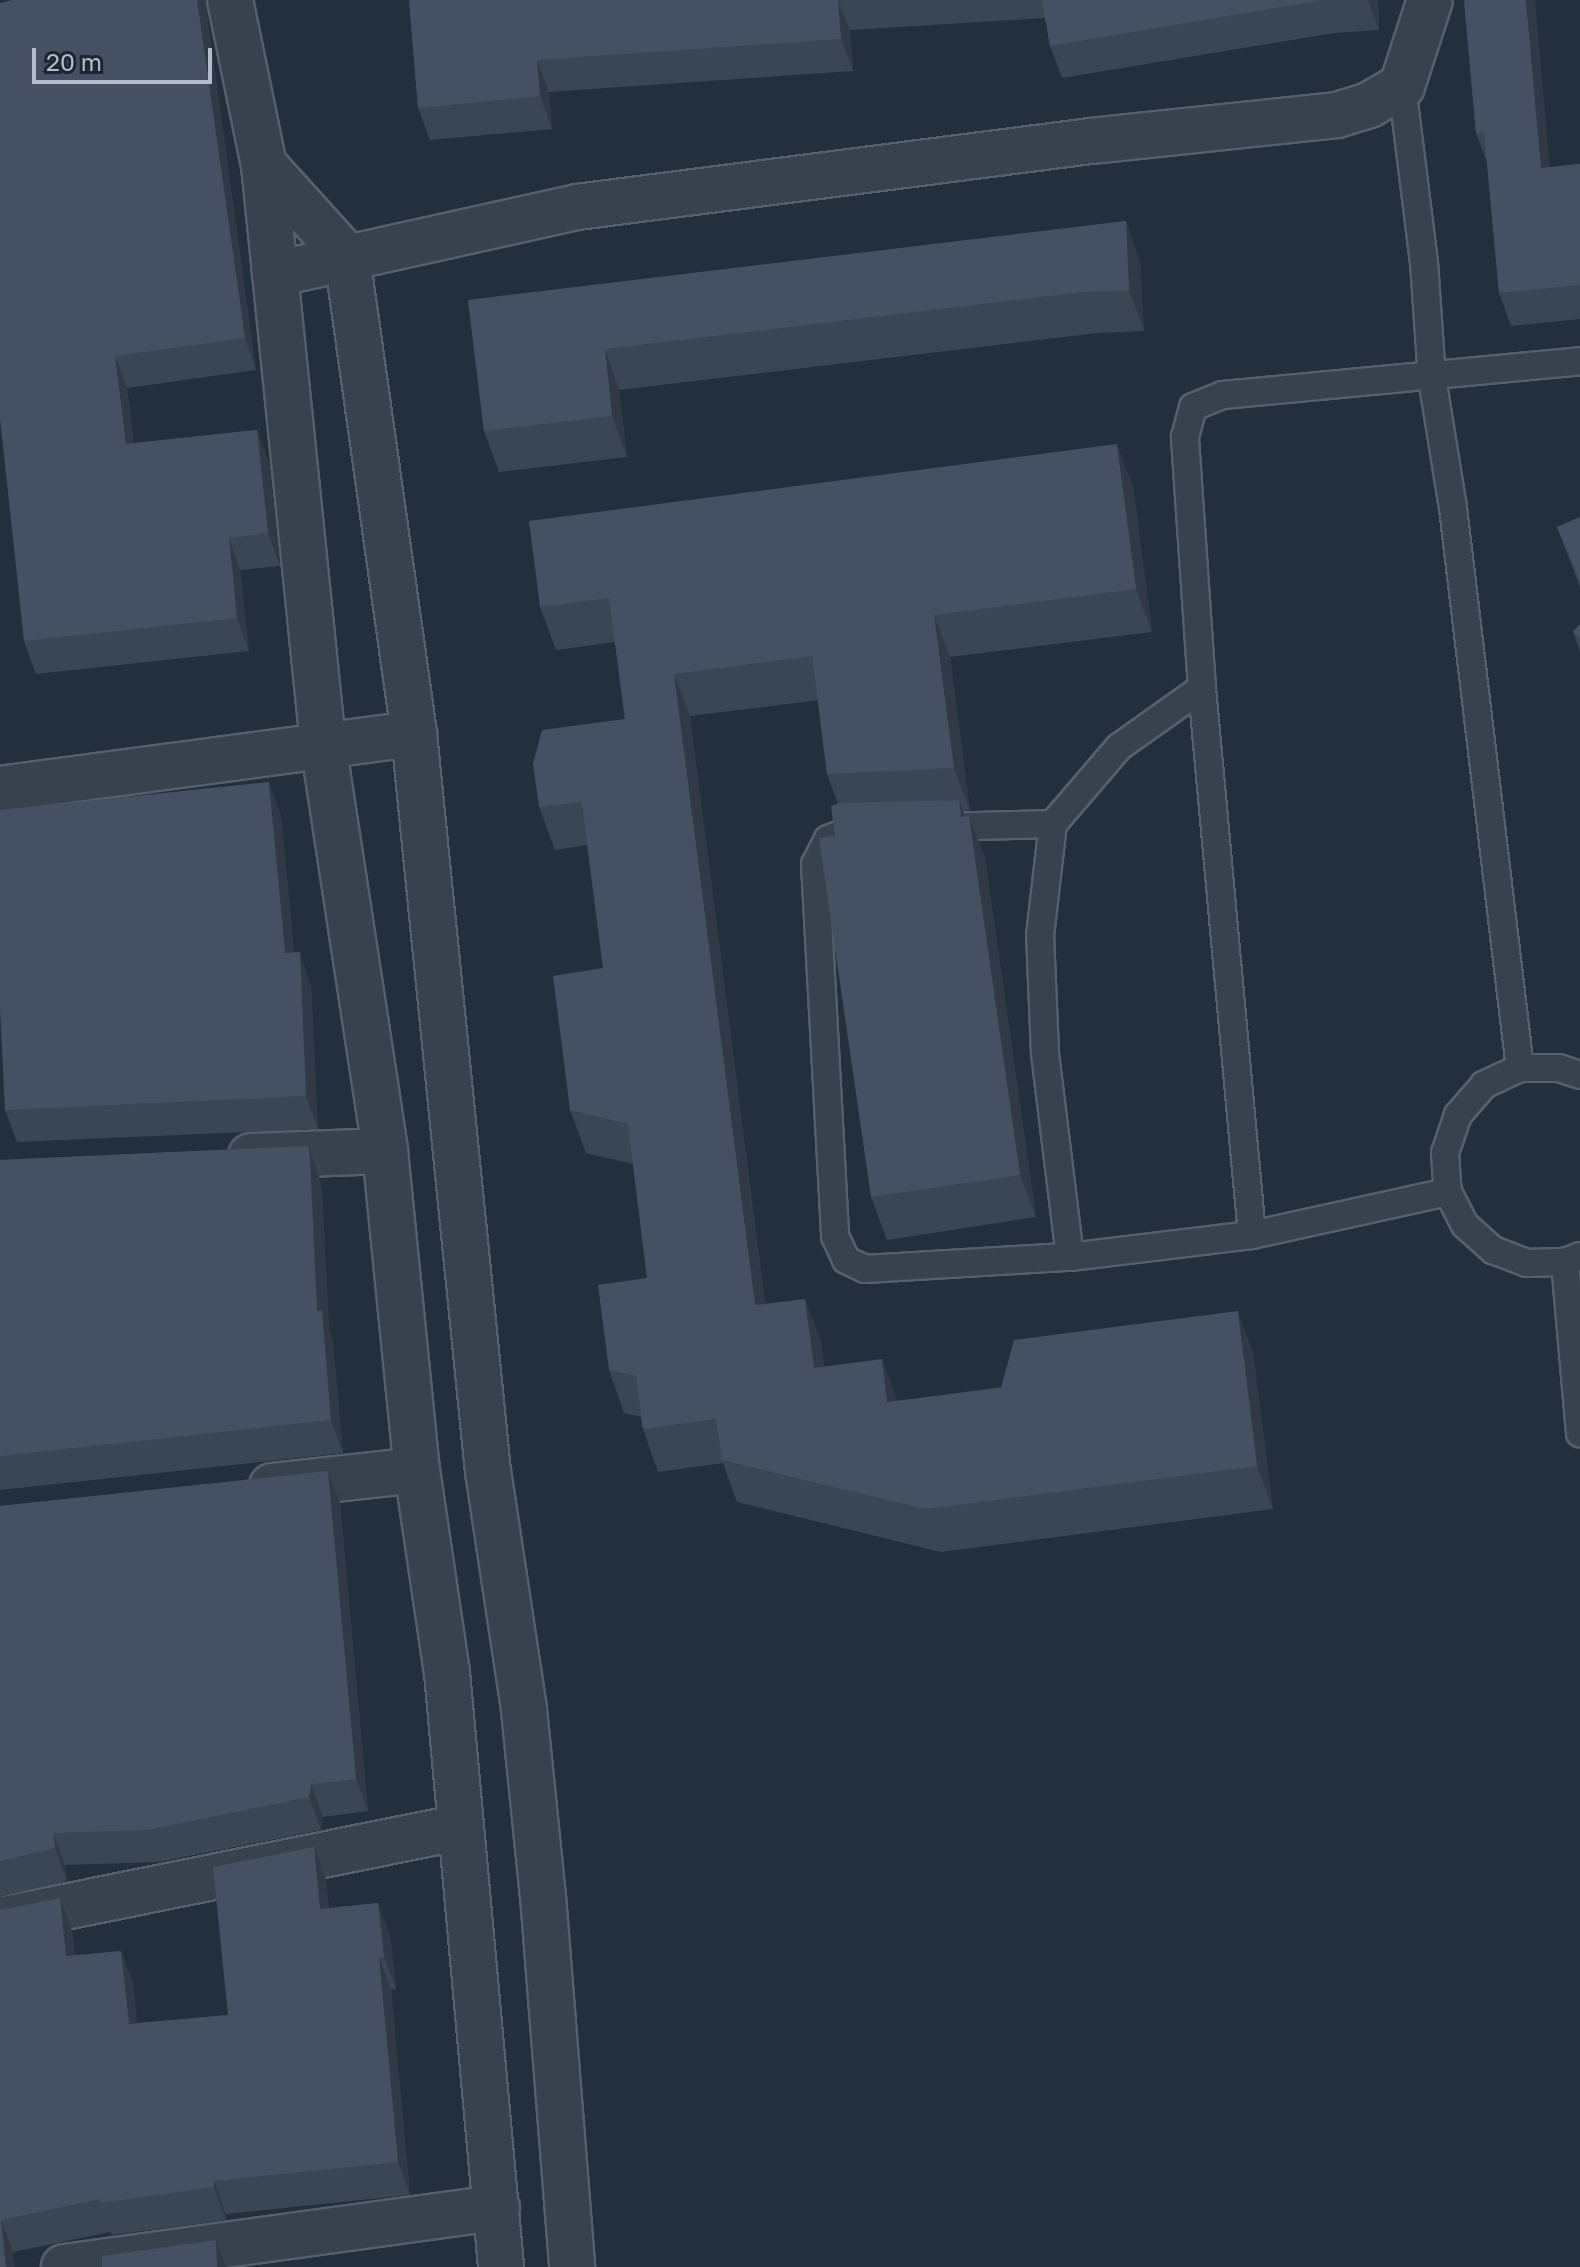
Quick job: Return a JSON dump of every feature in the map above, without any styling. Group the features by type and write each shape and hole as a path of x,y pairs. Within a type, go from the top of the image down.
{"street":[{"path":"230,0 264,165 323,744 385,1151 417,1470 447,1672 501,2267"},
{"path":"275,274 577,207 1091,141 1337,115 1369,105 1402,86 1430,0"},
{"path":"264,165 347,257 414,734 488,1471 525,1725 543,1896 572,2267"},
{"path":"0,789 414,734"},
{"path":"216,1158 385,1151"},
{"path":"232,1490 417,1470"},
{"path":"0,1920 461,1827"},
{"path":"64,2267 497,2208"}],"lane":[{"path":"1402,86 1424,262 1432,378 1455,524 1520,1068"},
{"path":"1252,1235 1202,688 1185,437 1193,407 1223,395 1432,378 1580,361"},
{"path":"1070,1257 1045,1053 1040,936 1053,824 1119,747 1202,688"},
{"path":"914,828 1053,824"},
{"path":"867,829 852,830 828,839 815,864 835,1236 846,1260 865,1269 1070,1257 1252,1235 1448,1192"},
{"path":"1580,1075 1559,1068 1520,1068 1484,1085 1458,1115 1445,1153 1448,1192 1465,1225 1493,1250 1527,1263 1573,1259 1580,1433"}],"building":[{"path":"12,0 197,0 245,338 115,356 126,444 257,430 268,533 229,538 237,618 24,641 0,418 0,3"},
{"path":"409,0 838,0 841,39 537,60 540,96 418,108"},
{"path":"1042,0 1321,0 1050,46"},
{"path":"1464,0 1526,0 1541,168 1580,164 1580,285 1499,293 1484,132 1476,133"},
{"path":"1126,221 1129,290 1082,292 605,349 612,416 484,431 468,300"},
{"path":"1117,444 1136,589 934,615 954,768 827,774 812,656 674,674 755,1305 805,1299 814,1368 882,1359 887,1402 1001,1388 1014,1340 1238,1311 1257,1466 926,1509 722,1460 716,1419 643,1429 636,1376 609,1370 598,1285 647,1278 628,1124 570,1110 553,976 603,968 582,802 539,807 533,764 542,730 625,719 609,598 540,607 529,521"},
{"path":"1580,517 1580,581 1557,527"},
{"path":"1580,624 1580,639 1573,632"},
{"path":"269,782 285,953 300,952 306,1096 5,1110 0,1009 0,810"},
{"path":"959,800 961,817 969,816 1020,1175 871,1197 819,838 835,836 831,806 840,803"},
{"path":"308,1146 317,1311 322,1310 331,1420 0,1456 0,1160"},
{"path":"328,1471 356,1779 311,1784 309,1797 147,1830 53,1833 55,1848 0,1861 0,1506"},
{"path":"314,1847 320,1909 378,1903 384,1957 379,1957 398,2162 214,2181 214,2187 100,2203 100,2199 1,2220 6,2267 0,2267 0,1910 60,1898 66,1956 121,1951 129,2024 228,2015 213,1867"},
{"path":"216,2240 217,2267 102,2267 102,2256"}]}
